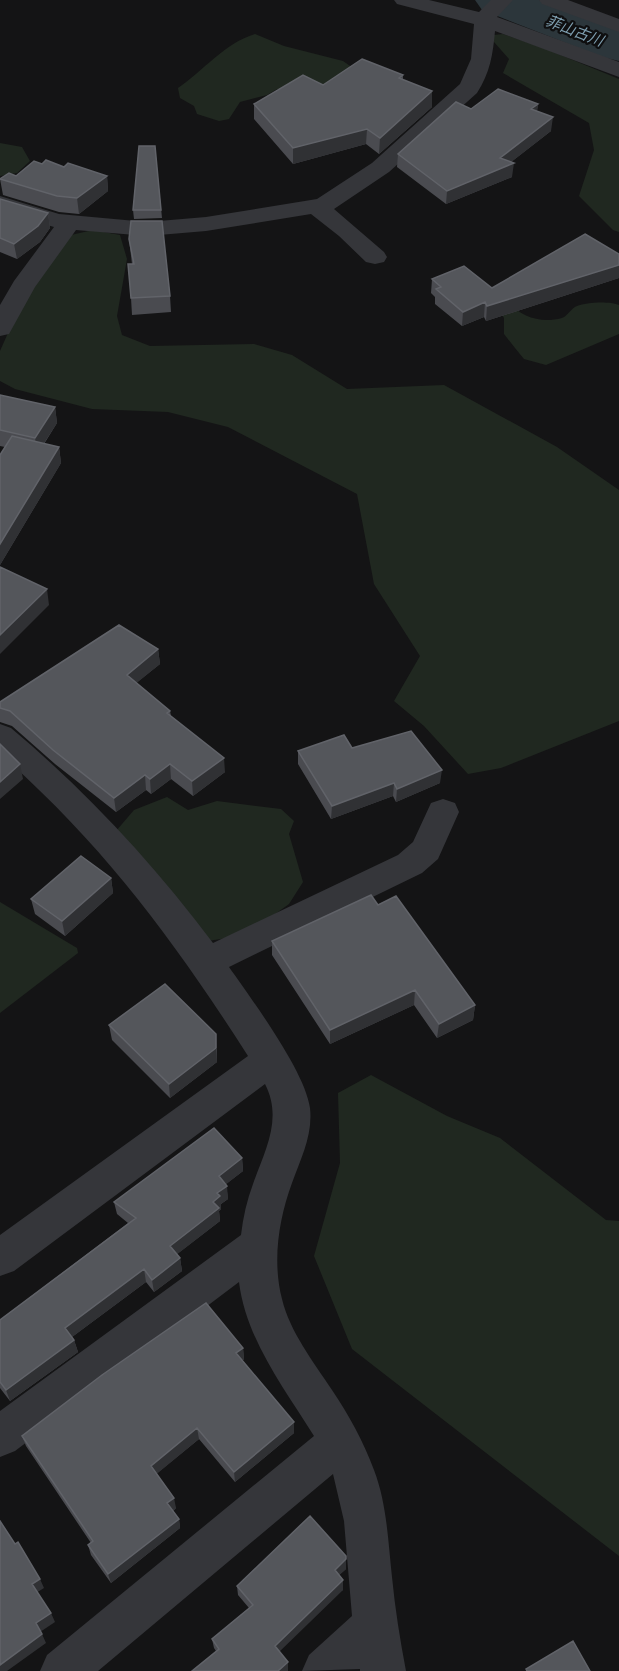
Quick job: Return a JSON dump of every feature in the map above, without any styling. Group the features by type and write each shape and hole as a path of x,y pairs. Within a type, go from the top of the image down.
{"street":[{"path":"404,0 492,11 619,70"},
{"path":"549,0 619,26"},
{"path":"0,203 40,217 70,222 170,229 316,206 335,199 376,169 469,88 476,78 482,59 492,11"},
{"path":"316,206 348,231 375,257"},
{"path":"0,328 23,286 70,222"},
{"path":"0,736 39,768 91,821 175,916 270,1060 287,1094 292,1115 288,1141 271,1187 259,1244 257,1275 263,1302 282,1346 340,1441 354,1471 365,1518 375,1625 383,1671"},
{"path":"207,962 410,864 426,850 442,812"},
{"path":"0,1258 270,1060"},
{"path":"0,1436 259,1244"},
{"path":"63,1671 340,1441"},
{"path":"325,1671 375,1625"}],"shaded area":[{"path":"255,34 284,46 343,61 353,68 344,86 277,89 267,95 240,102 229,119 219,121 197,114 194,106 180,98 178,88 224,51"},
{"path":"503,34 619,79 619,232 613,230 579,196 594,150 589,123 503,73 509,59 494,42 494,35"},
{"path":"0,143 22,147 30,161 17,173 0,176"},
{"path":"93,230 120,235 127,259 117,316 122,335 150,346 254,344 292,355 347,389 444,385 557,447 619,490 619,721 501,768 468,774 424,726 394,701 420,656 374,584 357,494 228,427 168,412 92,409 15,389 0,381 0,351 23,299 71,235"},
{"path":"506,301 524,315 546,320 562,318 581,305 598,302 619,305 619,334 546,365 524,359 504,334 504,318 497,307"},
{"path":"167,797 188,810 217,801 281,809 294,821 289,834 303,882 289,904 271,917 233,937 208,941 116,831 134,810"},
{"path":"0,902 77,948 78,953 0,1013"},
{"path":"371,1075 447,1116 500,1138 606,1220 619,1221 619,1556 352,1349 314,1256 340,1163 338,1093"}],"building":[{"path":"362,59 403,75 399,78 432,91 380,138 367,129 293,148 254,104 303,75 323,85"},
{"path":"498,89 538,104 531,109 553,117 500,158 514,163 447,191 398,154 456,102 471,109"},
{"path":"139,146 155,146 161,210 133,210"},
{"path":"46,160 64,167 68,163 107,176 77,198 57,196 0,179 9,173 16,176 34,161 42,164"},
{"path":"0,199 48,213 38,226 14,244 0,238"},
{"path":"131,221 162,221 170,296 131,298 128,264 134,264 129,239"},
{"path":"585,234 619,254 619,265 487,306 485,302 463,312 436,289 441,287 432,279 464,266 492,288"},
{"path":"0,395 55,407 35,438 0,430"},
{"path":"12,436 59,447 0,544 0,455"},
{"path":"0,567 47,589 0,635"},
{"path":"119,625 158,649 127,675 170,711 167,713 224,758 192,781 170,764 150,779 145,775 114,798 53,750 10,711 0,708 0,702"},
{"path":"411,731 442,770 397,789 394,783 332,806 298,751 344,735 352,748"},
{"path":"0,744 20,764 0,782"},
{"path":"81,856 111,878 62,921 31,899"},
{"path":"371,895 378,905 396,896 475,1005 439,1024 415,990 330,1030 272,941"},
{"path":"165,984 216,1034 216,1048 169,1084 109,1025"},
{"path":"214,1128 242,1158 219,1176 227,1186 217,1193 220,1196 213,1202 219,1208 170,1246 180,1258 152,1280 144,1269 65,1328 74,1340 6,1390 0,1382 0,1320 136,1218 114,1202"},
{"path":"206,1303 243,1348 236,1353 294,1422 234,1472 197,1428 151,1466 174,1498 167,1503 179,1519 108,1574 88,1545 93,1541 22,1436 102,1375"},
{"path":"310,1516 346,1556 346,1559 335,1570 343,1580 275,1646 288,1662 278,1671 192,1671 219,1649 212,1639 253,1605 237,1586"},
{"path":"0,1521 15,1544 18,1542 40,1579 32,1584 51,1613 36,1623 42,1634 0,1665"},
{"path":"573,1641 590,1671 527,1671 526,1669"}],"waterway":[{"name":"菲山古川","path":"498,0 619,47"}]}
